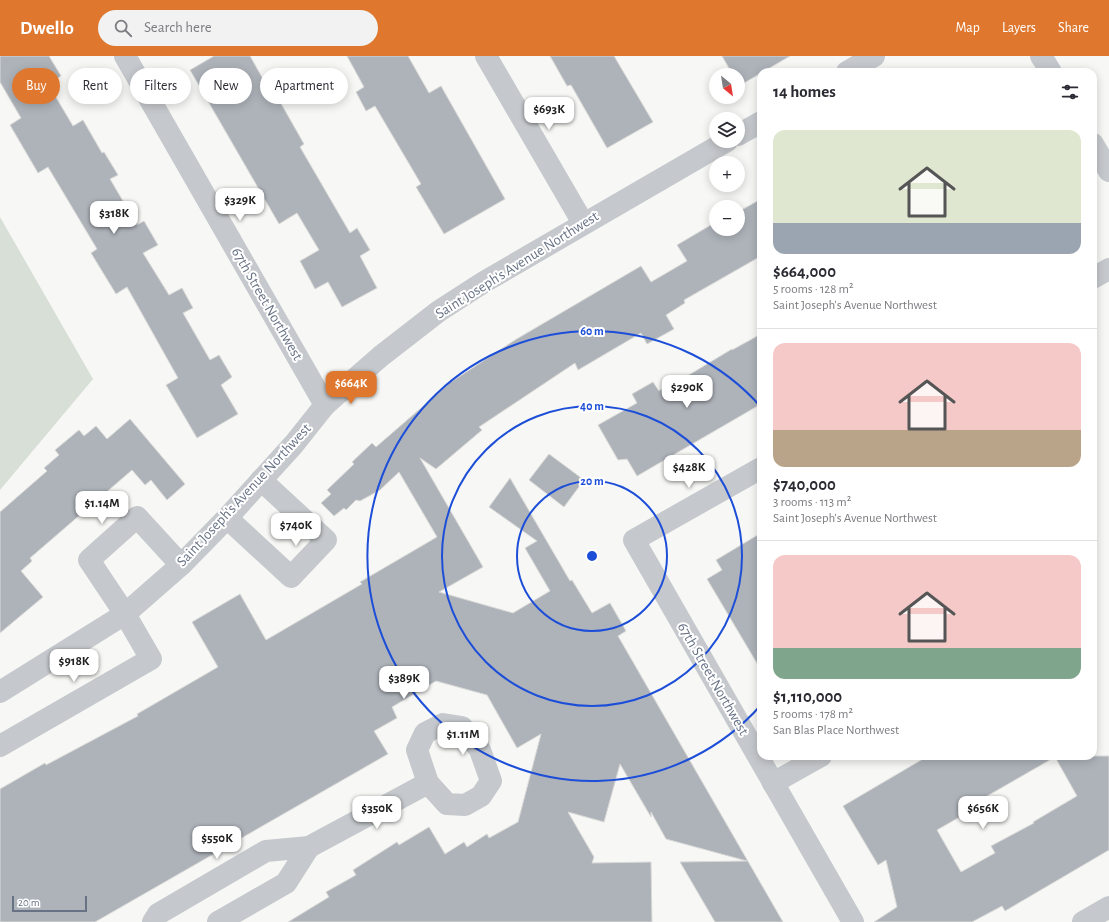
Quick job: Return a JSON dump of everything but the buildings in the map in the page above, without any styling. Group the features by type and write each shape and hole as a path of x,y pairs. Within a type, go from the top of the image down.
{"street":[{"name":"67th Street Northwest","path":"125,56 325,406"},
{"path":"486,56 583,224"},
{"path":"1041,56 1048,68"},
{"path":"745,131 757,124"},
{"name":"Saint Joseph's Avenue Northwest","path":"0,692 125,614 181,565 227,518 294,444 325,406 381,356 439,311 484,282 715,148"},
{"path":"1097,151 1109,171"},
{"path":"1097,276 1109,269"},
{"name":"67th Street Northwest","path":"757,470 634,540 757,755"},
{"path":"227,518 291,577 326,540 260,480"},
{"path":"0,746 151,659 125,614 89,560 137,517 181,565"},
{"name":"67th Street Northwest","path":"760,760 853,922"},
{"path":"773,783 814,760"},
{"path":"154,922 158,914 266,851 309,847 428,783"},
{"path":"218,922 286,883 309,847"},
{"path":"1083,922 1109,907"}],"shaded area":[{"path":"0,217 93,379 0,490"}]}
